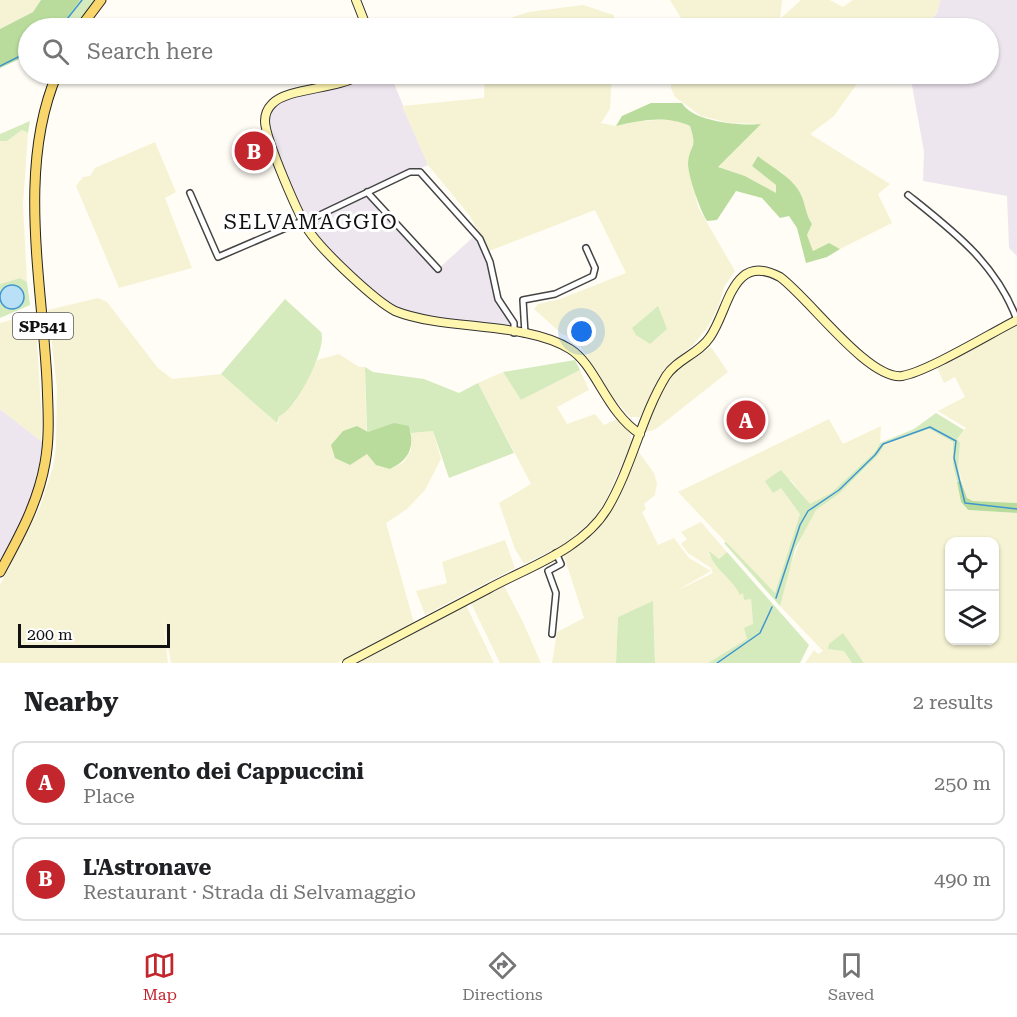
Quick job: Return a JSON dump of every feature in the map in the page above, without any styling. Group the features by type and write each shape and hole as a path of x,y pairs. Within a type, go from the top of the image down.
{"main road":[{"path":"88,18 101,0"},
{"path":"356,0 363,18"},
{"name":"SP541","path":"0,573 33,508 47,446 48,398 35,176 40,127 54,84"},
{"path":"335,84 282,98 273,103 266,113 266,130 303,222 317,242 392,310 417,317 552,340 576,353 615,411 640,434"},
{"path":"346,663 556,553 586,534 604,514 669,372 708,340 724,312 733,285 748,274 767,272 785,280 869,364 890,375 914,372 1017,320"}],"street":[{"path":"190,193 219,257 303,222 412,171 423,174 480,239 490,262 498,298 514,323 514,333"},
{"path":"367,192 438,269"},
{"path":"908,195 977,254 1001,286 1017,320"},
{"path":"525,334 523,300 555,294 593,276 595,268 586,248"},
{"path":"552,634 556,593 548,571 561,564 556,553"}],"shaded area":[{"path":"0,0 41,0 33,12 0,29"},
{"path":"670,0 782,0 780,18 681,18"},
{"path":"801,0 830,0 843,7 853,0 940,0 937,13 932,18 781,18"},
{"path":"940,0 1017,0 1017,256 1009,248 1007,196 923,181 924,152 912,84 999,84 999,18 932,18 937,13"},
{"path":"583,5 614,15 614,18 510,18 528,12"},
{"path":"335,84 394,84 428,165 367,191 438,269 480,231 493,264 499,292 518,324 520,334 392,310 312,236 265,124 273,103"},
{"path":"485,84 611,84 610,109 601,123 616,126 639,121 674,119 690,126 695,143 688,163 698,207 735,271 724,287 719,305 708,327 693,345 664,369 640,417 630,417 607,391 576,339 562,334 534,309 538,304 560,299 626,273 595,210 489,251 470,216 428,165 402,106 484,98"},
{"path":"671,84 857,84 834,116 810,134 890,184 878,194 892,223 840,249 829,243 813,251 807,235 812,224 806,215 802,197 782,172 770,167 758,156 752,166 776,185 777,194 745,176 718,167 760,124 730,123 701,116 675,97"},
{"path":"22,130 28,133 23,205 27,282 20,278 0,284 0,141 7,141"},
{"path":"155,142 176,192 165,198 192,268 119,288 76,186 83,177 90,176 95,168"},
{"path":"98,298 107,302 158,368 172,379 221,374 278,424 279,416 295,402 317,360 339,354 359,367 365,367 367,454 390,469 404,462 411,450 411,433 433,431 441,459 425,490 407,509 386,523 414,623 337,663 171,663 163,619 168,663 0,663 0,585 40,507 53,467 56,447 57,388 48,310"},
{"path":"35,313 42,421 41,441 0,409 0,323"},
{"path":"1017,325 1017,503 973,501 967,498 958,467 960,443 957,439 966,428 938,411 965,397 955,377 944,383 936,365"},
{"path":"711,347 728,372 656,429 640,434 663,382 683,365"},
{"path":"580,370 589,390 557,407 567,424 595,414 604,425 617,419 630,432 632,442 606,500 594,519 563,545 524,564 515,549 499,503 531,484 478,383 503,372 521,400"},
{"path":"0,409 44,443 29,509 0,566"},
{"path":"829,419 843,444 881,426 880,443 875,452 831,493 810,505 791,480 781,487 801,514 775,594 678,492"},
{"path":"929,429 953,442 953,465 961,502 967,510 1017,513 1017,663 864,663 843,634 844,650 852,663 805,663 814,650 818,654 823,651 780,606 788,572 807,523 816,510 839,494 868,466 885,444"},
{"path":"638,451 654,473 657,483 655,495 644,504 646,509 642,512 658,545 674,538 689,558 711,571 676,591 713,573 711,568 688,553 681,544 687,539 681,532 701,522 727,552 719,559 708,553 723,574 736,585 740,594 743,593 751,599 753,624 748,639 708,663 655,663 653,602 618,617 616,663 552,663 557,632 584,618 563,553 595,530"},
{"path":"505,540 515,568 425,615 416,591 447,583 442,562"},
{"path":"503,584 541,663 500,663 470,601"},
{"path":"465,603 494,663 353,663"}],"green space":[{"path":"41,0 80,0 67,18 21,18 33,12"},
{"path":"80,0 97,0 84,18 67,18"},
{"path":"18,20 18,60 0,68 0,29"},
{"path":"651,103 682,103 696,115 707,119 730,123 761,124 718,167 745,176 776,193 776,185 752,166 758,156 789,179 798,190 812,224 807,235 813,251 829,243 840,249 827,257 806,263 797,228 789,216 780,218 762,198 736,191 717,220 707,221 695,193 689,169 688,163 693,143 690,126 672,121 644,120 616,126 622,116"},
{"path":"30,121 28,133 22,130 7,141 0,141 0,134"},
{"path":"20,278 27,282 30,305 0,318 0,284"},
{"path":"285,299 321,332 322,340 309,378 286,412 279,416 277,423 221,374"},
{"path":"658,306 667,329 650,344 636,335 632,328"},
{"path":"575,360 580,370 521,400 503,372"},
{"path":"365,367 373,372 424,379 459,393 478,383 514,453 449,478 433,431 411,433 409,426 367,432"},
{"path":"936,413 964,430 957,439 960,443 958,467 961,481 957,482 953,465 953,442 929,429 885,444 878,455 839,494 816,510 795,549 780,606 724,543 726,542 775,593 800,514 781,488 773,493 765,481 781,470 810,504 831,493 875,452 880,443 914,429"},
{"path":"394,423 409,426 411,434 409,452 397,465 390,469 376,465 367,454 350,465 335,458 331,445 343,431 357,426 368,432"},
{"path":"961,481 967,498 973,501 1017,503 1017,513 968,510 961,502 957,482"},
{"path":"709,551 719,559 727,552 809,645 800,663 708,663 747,639 744,628 753,624 751,599 744,600 743,593 740,595 718,568"},
{"path":"653,601 655,663 616,663 618,617"},
{"path":"843,633 864,663 852,663 844,651 828,649 829,644"}],"water":[{"path":"12,285 20,289 24,297 20,305 12,309 4,305 0,297 4,289"}],"waterway":[{"path":"68,18 82,0"},
{"path":"0,66 18,57"},
{"path":"776,598 800,525 808,511 839,490 875,455 883,444 930,427 956,441 954,458 965,503 1017,509"},
{"path":"717,663 760,633 772,607"}],"place":[{"name":"L'Astronave","path":"254,151"},
{"name":"Convento dei Cappuccini","path":"746,420"}],"district":[{"name":"SELVAMAGGIO","path":"311,222"}]}
